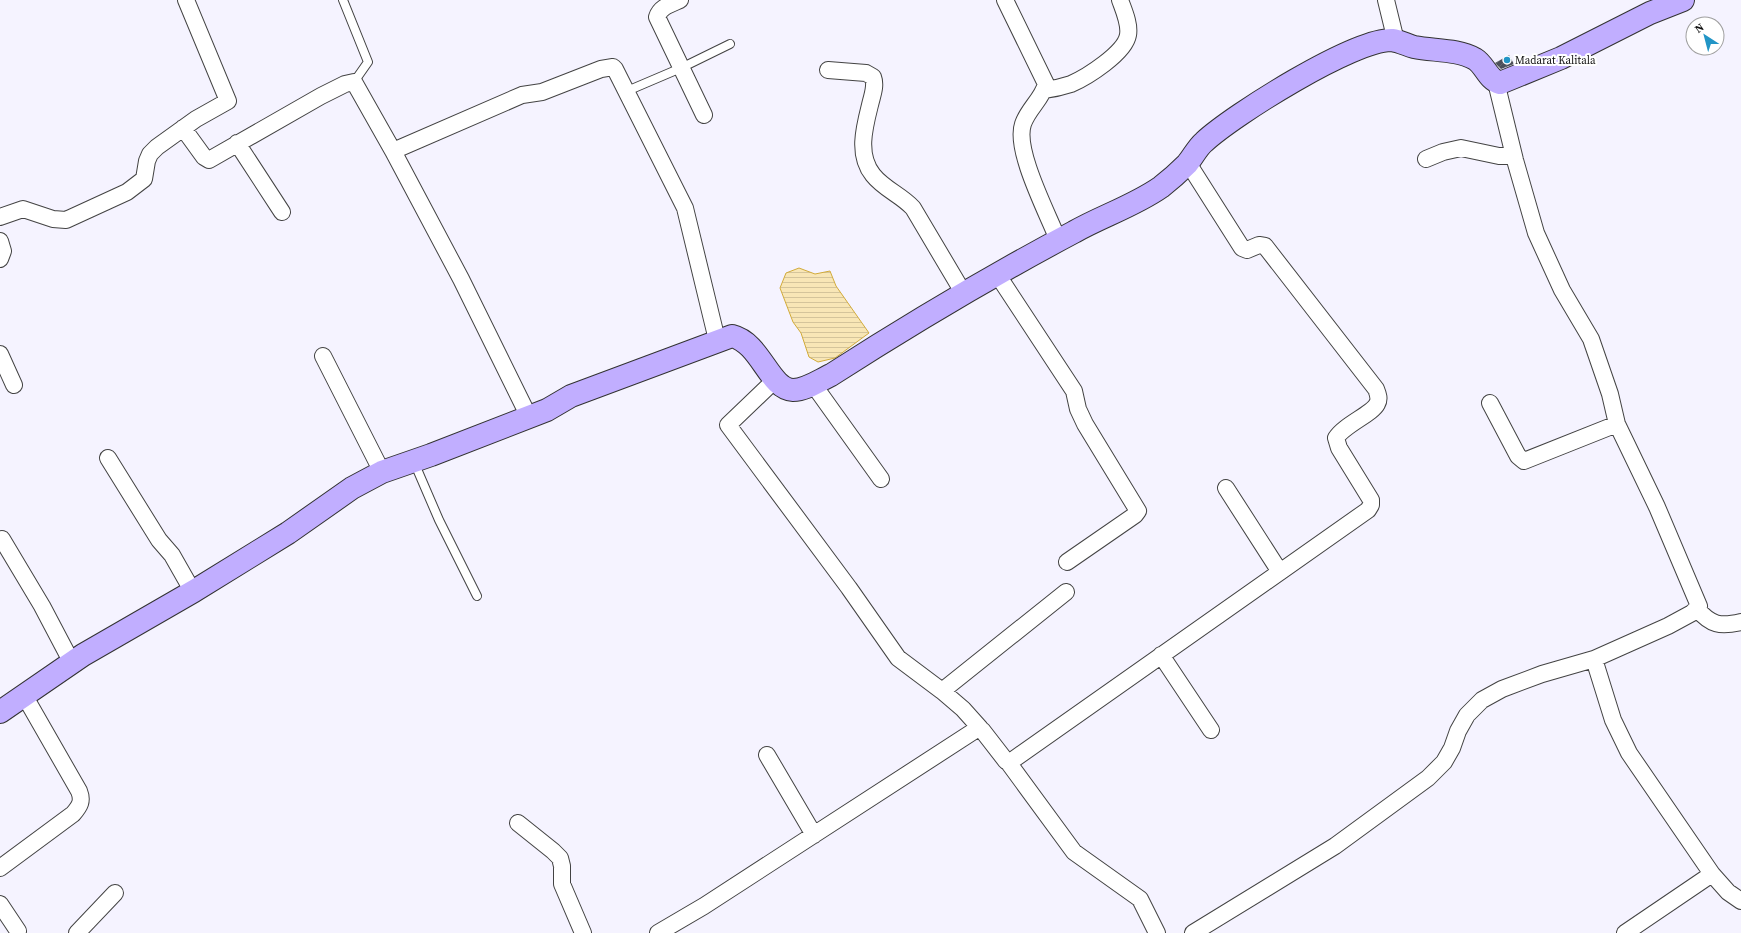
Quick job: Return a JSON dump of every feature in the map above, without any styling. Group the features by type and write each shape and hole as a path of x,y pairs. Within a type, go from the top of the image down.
{"main road":[{"path":"0,712 72,663 193,592 288,533 352,488 382,472 530,417 547,410 571,396 717,340 732,336 749,344 775,380 785,388 793,390 813,384 831,375 964,294 1058,240 1138,201 1160,188 1188,163 1203,142 1257,103 1323,65 1360,48 1379,42 1393,40 1428,50 1464,53 1478,60 1496,82 1500,83 1561,58 1650,13 1683,0"}],"street":[{"path":"0,217 23,209 60,220 73,218 127,192 141,183 144,179 147,161 150,154 183,128 228,101 186,0"},
{"path":"680,0 662,8 656,17 704,115"},
{"path":"1005,0 1046,84 1044,90 1033,105 1023,124 1021,138 1023,152 1030,172 1058,240"},
{"path":"1044,90 1071,83 1088,75 1119,51 1126,42 1128,34 1125,13 1120,0"},
{"path":"1386,0 1396,42"},
{"path":"393,151 522,95 542,92 606,67 613,67 627,91 685,208 717,340"},
{"path":"828,70 866,73 873,77 874,89 863,136 863,152 866,163 872,174 882,185 905,200 913,208 964,294"},
{"path":"183,128 207,160 345,84 354,82 393,151 530,417"},
{"path":"1194,933 1335,846 1428,778 1444,762 1467,715 1482,700 1502,690 1542,674 1594,659 1668,626 1697,609 1699,604 1657,507 1617,424 1610,394 1591,339 1562,290 1536,233 1514,156 1496,82"},
{"path":"237,144 282,212"},
{"path":"1426,159 1443,152 1461,148 1498,156 1514,156"},
{"path":"1008,762 1013,760 1161,654 1368,510 1371,505 1371,500 1339,448 1336,438 1343,430 1376,407 1379,398 1371,381 1265,246 1258,245 1247,250 1242,248 1188,163"},
{"path":"0,241 3,251 0,259"},
{"path":"998,274 1074,391 1078,409 1085,424 1138,511 1135,515 1067,562"},
{"path":"0,354 14,385"},
{"path":"323,356 382,472"},
{"path":"775,380 728,425 849,588 898,658 963,709 1008,762 1074,852 1140,899 1157,933"},
{"path":"813,384 881,479"},
{"path":"1490,403 1518,456 1524,461 1617,424"},
{"path":"108,458 159,540 172,555 193,592"},
{"path":"1226,488 1280,572"},
{"path":"2,539 42,606 72,663"},
{"path":"942,691 1066,592"},
{"path":"1697,609 1705,618 1713,623 1727,624 1741,622"},
{"path":"1161,654 1211,730"},
{"path":"1594,659 1613,720 1629,753 1712,874 1728,892 1741,901"},
{"path":"0,868 73,814 79,807 82,799 80,791 24,695"},
{"path":"658,933 704,906 980,728"},
{"path":"767,755 814,835"},
{"path":"518,823 560,858 562,866 562,884 583,933"},
{"path":"1625,933 1712,874"},
{"path":"77,933 115,893"},
{"path":"0,904 18,931"}],"lane":[{"path":"343,0 368,62 354,82"},
{"path":"627,91 681,68 730,44"},
{"path":"413,461 439,520 477,596"}],"shaded area":[{"path":"799,268 815,274 830,271 836,286 869,333 835,358 818,362 809,357 801,333 793,322 780,288 786,273"}],"building":[{"path":"1509,55 1514,64 1501,69 1495,63"}],"place":[{"name":"Madarat Kalitala","path":"1507,60"}]}
